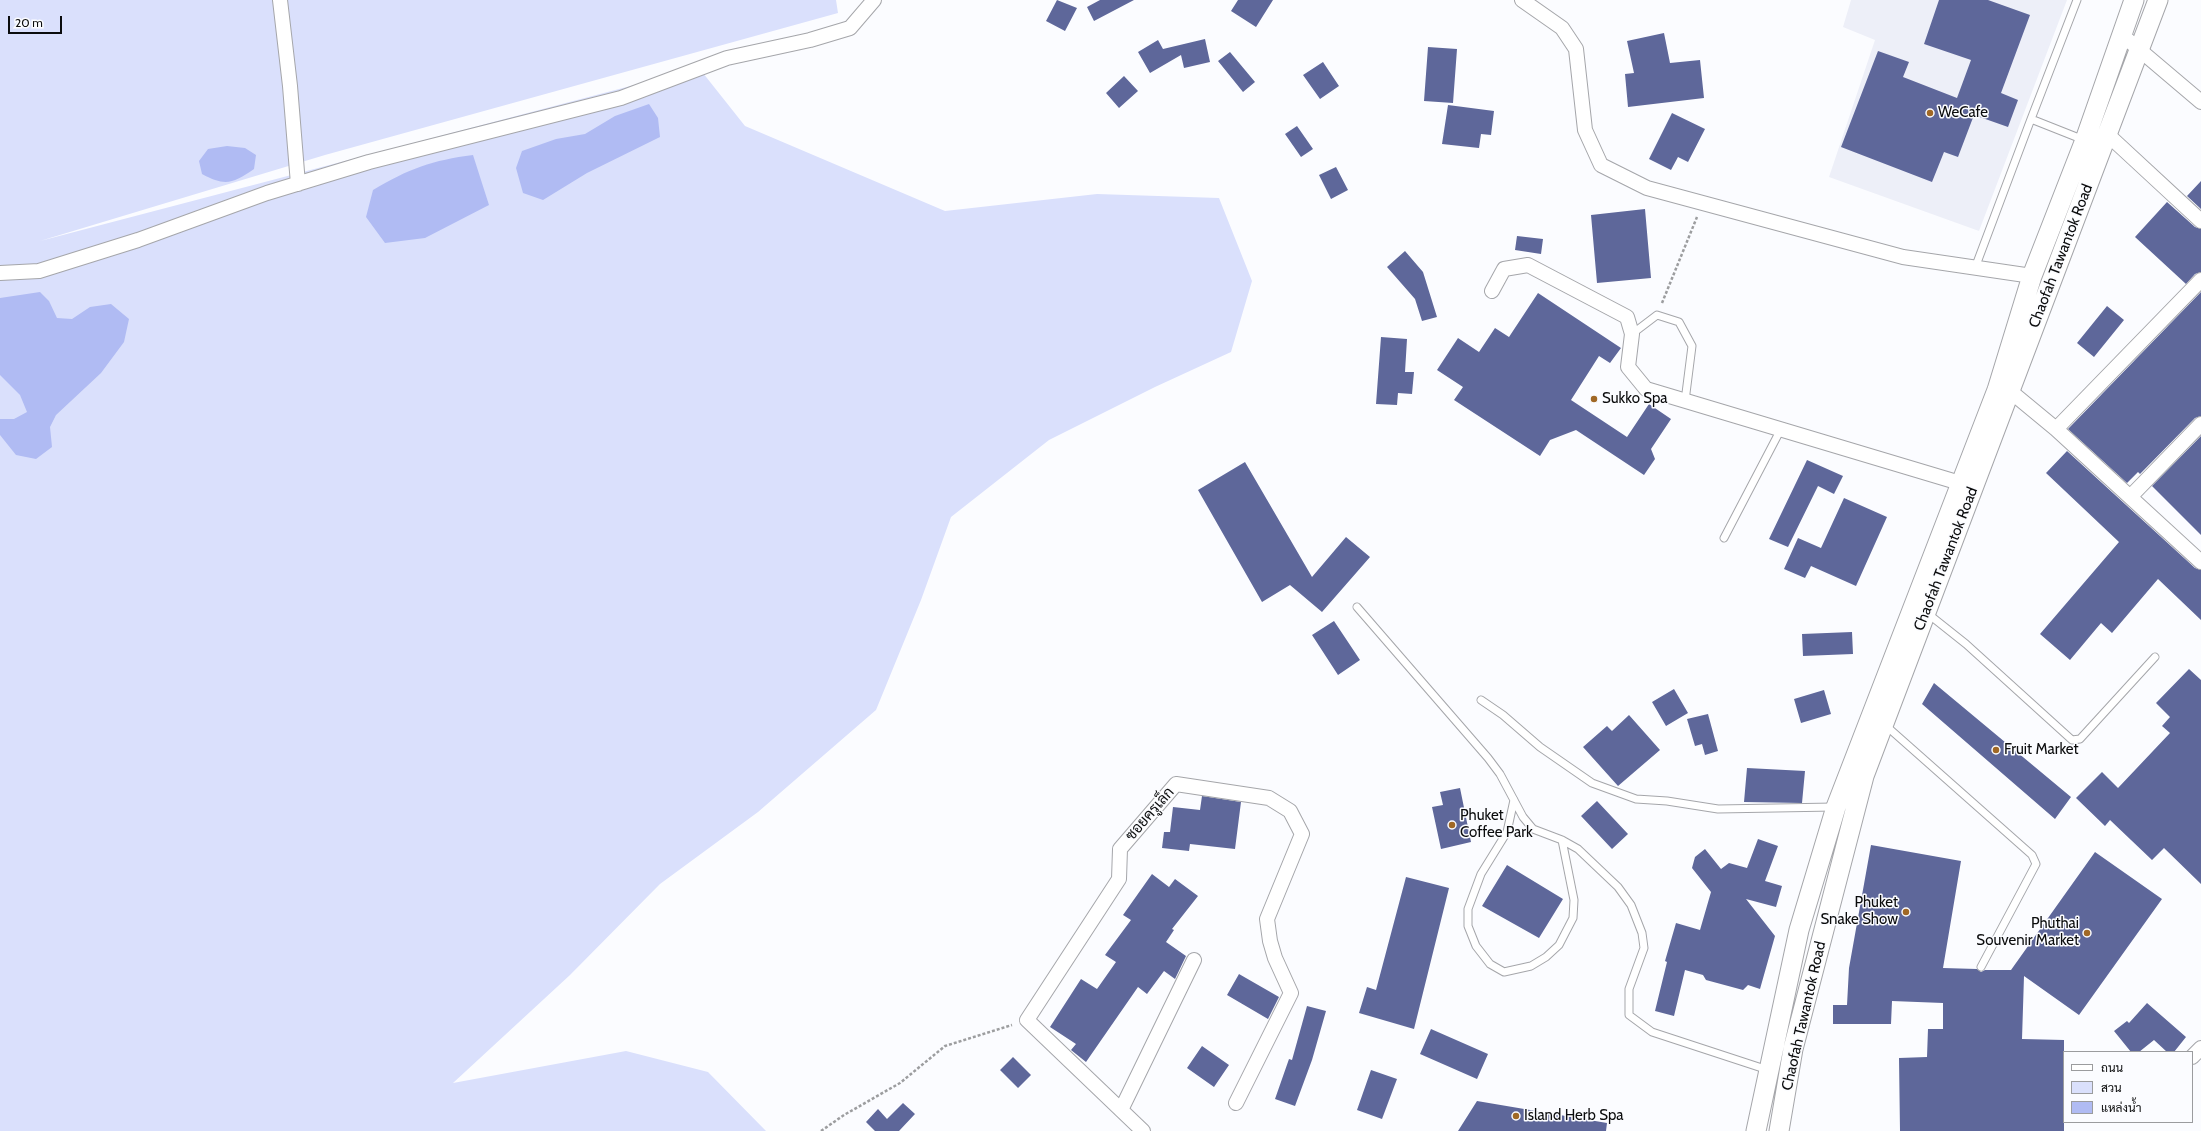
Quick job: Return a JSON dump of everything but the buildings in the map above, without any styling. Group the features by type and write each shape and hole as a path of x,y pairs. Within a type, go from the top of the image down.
{"main road":[{"name":"Chaofah Tawantok Road","path":"1756,1131 1799,930 1836,807 1878,718 1920,608 2010,391 2097,141 2122,35 2134,0"},
{"name":"Chaofah Tawantok Road","path":"1920,608 1960,483 1997,390 2032,276 2139,50 2158,0"},
{"name":"Chaofah Tawantok Road","path":"1779,1131 1793,1049 1878,718"}],"street":[{"path":"280,0 290,86 298,184"},
{"path":"0,273 40,271 138,240 267,193 369,162 621,98 727,58 810,40 850,28 874,0"},
{"path":"1522,0 1562,28 1576,49 1585,130 1601,165 1647,188 1902,257 2032,276"},
{"path":"2122,35 2201,102"},
{"path":"2097,141 2201,221"},
{"path":"1492,291 1504,269 1528,265 1627,318 1632,334 1628,367 1646,389 1960,483"},
{"path":"2056,429 2201,280"},
{"path":"2010,391 2056,429 2201,562"},
{"path":"2130,497 2201,424"},
{"name":"ซอยครูเล็ก","path":"1027,1020 1119,879 1120,849 1176,784 1269,798 1290,811 1302,834 1267,919 1270,941 1275,958 1291,993 1236,1103"},
{"path":"1121,1110 1194,960"},
{"path":"1027,1020 1143,1131"},
{"path":"2193,1056 2201,1048"}],"lane":[{"path":"1975,268 2077,0"},
{"path":"2031,119 2097,141"},
{"path":"1632,334 1657,315 1678,322 1692,346 1685,400"},
{"path":"1724,538 1781,429"},
{"path":"1357,607 1464,733 1488,758 1500,774 1523,817 1533,829 1562,840 1578,849 1618,887 1631,905 1642,933 1644,948 1628,989 1629,1015 1652,1032 1768,1070"},
{"path":"1920,608 1966,644 2072,740 2080,738 2155,658"},
{"path":"1481,700 1503,715 1540,747 1592,783 1636,799 1668,801 1718,809 1836,807"},
{"path":"1878,718 2032,855 2036,864 1981,967"},
{"path":"1514,800 1507,832 1481,874 1468,909 1468,926 1476,946 1490,964 1504,972 1531,966 1546,957 1559,945 1573,918 1574,900 1562,840"}],"path":[{"path":"1657,315 1702,203"},
{"path":"821,1131 844,1115 900,1083 945,1046 1027,1020"}],"shaded area":[{"path":"1851,0 2067,0 1979,231 1829,177 1875,40 1843,27"}],"green space":[{"path":"0,0 836,0 838,13 325,155 40,241 699,68 745,126 945,211 1097,194 1219,198 1252,281 1231,352 1155,387 1049,440 951,517 921,600 876,710 758,812 660,884 570,975 453,1083 626,1051 708,1072 766,1131 0,1131"}],"water":[{"path":"649,104 658,118 660,137 587,173 543,200 523,193 516,168 522,151 556,139 585,134 615,116"},
{"path":"227,146 245,148 256,155 254,169 240,178 229,182 217,181 202,174 199,161 208,149"},
{"path":"473,155 489,205 425,238 385,243 366,217 373,190 398,176 421,166"},
{"path":"40,292 49,301 57,318 72,319 90,307 111,304 129,319 124,342 101,373 56,415 50,427 52,447 36,459 16,455 0,435 0,419 14,419 27,412 20,395 0,375 0,298"}],"place":[{"name":"WeCafe","path":"1930,113"},
{"name":"Sukko Spa","path":"1594,399"},
{"name":"Fruit Market","path":"1996,750"},
{"name":"Phuket Coffee Park","path":"1452,825"},
{"name":"Phuket Snake Show","path":"1906,912"},
{"name":"Phuthai Souvenir Market","path":"2087,933"},
{"name":"Island Herb Spa","path":"1516,1116"}]}
